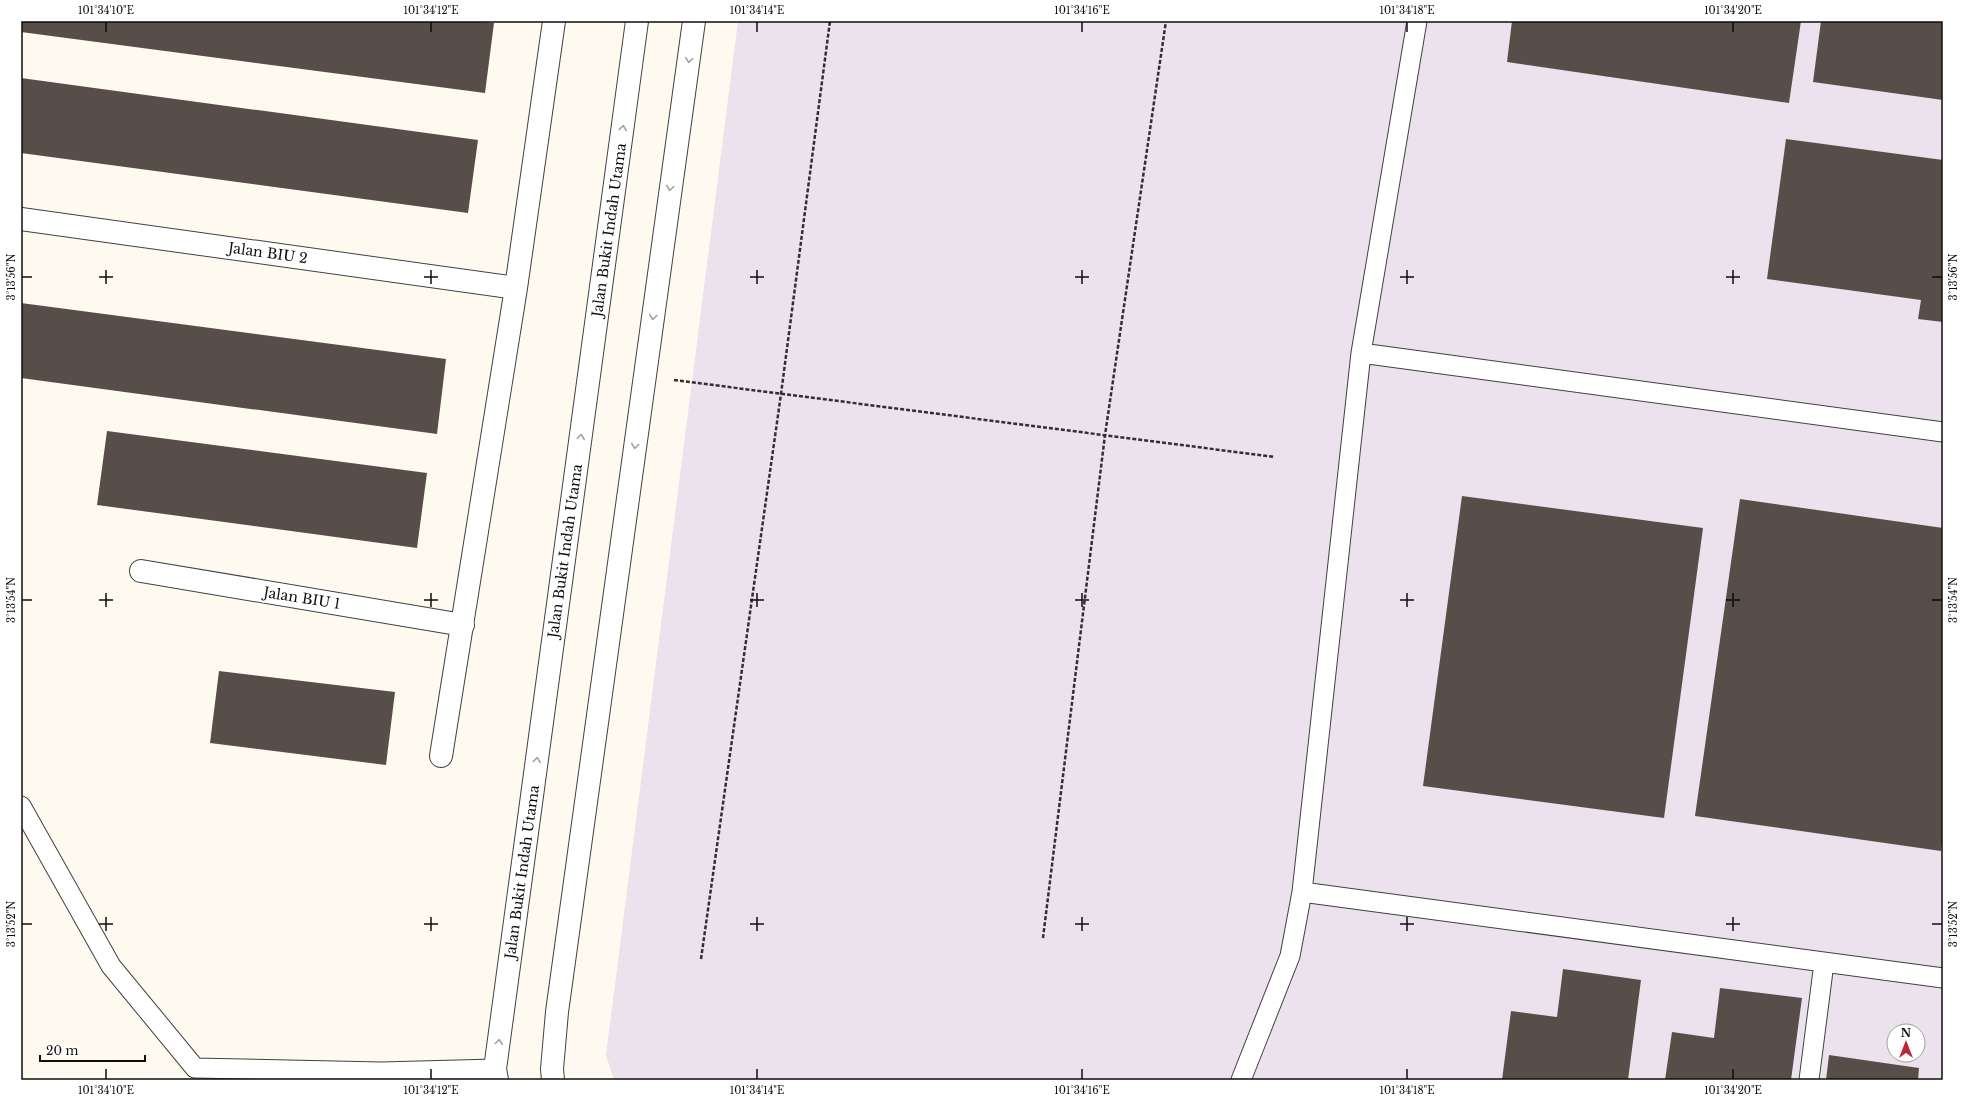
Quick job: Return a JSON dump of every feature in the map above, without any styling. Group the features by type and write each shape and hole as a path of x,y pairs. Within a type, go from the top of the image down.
{"street":[{"path":"441,756 516,288 554,21"},
{"name":"Jalan Bukit Indah Utama","path":"496,1075 638,21"},
{"path":"553,1080 552,1069 558,1004 694,21"},
{"name":"Jalan BIU 2","path":"21,218 516,288"},
{"name":"Jalan BIU 1","path":"141,571 463,625"}],"lane":[{"path":"1241,1080 1290,956 1302,892 1361,353 1417,21"},
{"path":"1361,353 1943,432"},
{"path":"21,806 112,966 195,1068 496,1075"},
{"path":"1302,892 1943,978"},
{"path":"1809,1080 1824,963"}],"path":[{"path":"701,959 781,394 830,21"},
{"path":"1043,938 1105,435 1166,21"},
{"path":"644,376 1275,457"}],"shaded area":[{"path":"738,21 1943,21 1943,1080 614,1080 606,1055"}],"building":[{"path":"21,21 476,21 494,23 485,93 21,32"},
{"path":"1512,21 1801,21 1789,103 1507,62"},
{"path":"1821,21 1943,21 1943,100 1813,82"},
{"path":"21,78 478,140 468,213 21,153"},
{"path":"1786,139 1943,160 1943,322 1918,319 1921,300 1767,279"},
{"path":"21,303 446,359 437,434 21,378"},
{"path":"107,431 427,473 417,548 97,505"},
{"path":"1462,496 1703,528 1664,818 1423,786"},
{"path":"1740,499 1943,528 1943,837 1941,851 1695,816"},
{"path":"219,671 395,692 386,765 210,743"},
{"path":"1563,969 1641,980 1628,1080 1502,1080 1511,1011 1557,1017"},
{"path":"1720,988 1802,998 1791,1080 1665,1080 1672,1032 1714,1038"},
{"path":"1829,1055 1919,1068 1918,1080 1826,1080"}]}
